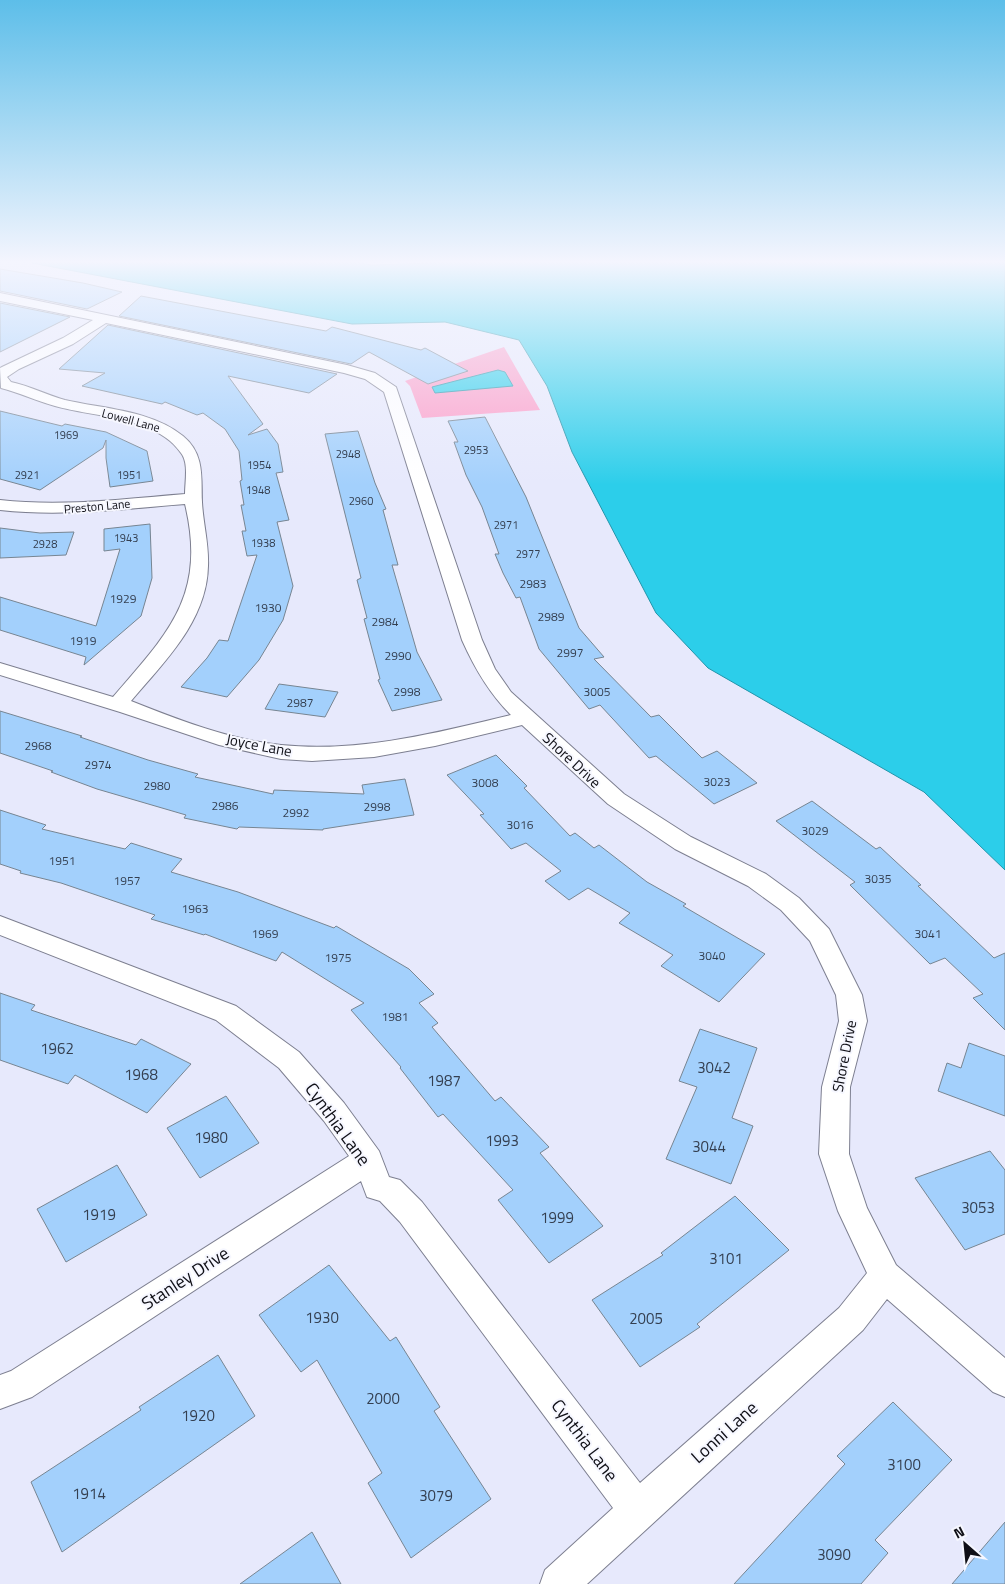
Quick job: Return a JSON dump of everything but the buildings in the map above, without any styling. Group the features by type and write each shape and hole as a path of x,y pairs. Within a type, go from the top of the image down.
{"street":[{"name":"Lowell Lane","path":"74,337 7,369 0,376 2,381 6,386 26,390 42,398 139,420 173,434 190,454 195,480 192,504 195,509 199,573 192,606 175,634 117,705"},
{"name":"Shore Drive","path":"190,337 347,369 370,376 391,390 472,640 485,669 504,696 616,799 684,843 757,880 790,904 820,936 849,995 853,1021 836,1087 834,1154 853,1210 885,1276 1005,1380"},
{"name":"Preston Lane","path":"0,505 32,510 58,510 194,498"},
{"name":"Joyce Lane","path":"0,669 125,706 138,712 240,744 280,752 312,754 359,753 390,749 526,718"},
{"name":"Cynthia Lane","path":"0,924 226,1014 289,1060 334,1112 368,1160 378,1187 389,1190 410,1212 638,1510"},
{"name":"Stanley Drive","path":"0,1392 20,1386 368,1160"},
{"name":"Lonni Lane","path":"559,1584 638,1510 850,1319 885,1276"}],"shaded area":[{"path":"504,347 540,410 422,418 410,386 405,381"}],"water":[{"path":"506,337 1005,337 1005,870 924,792 708,668 656,613 572,452 547,386 519,340"},
{"path":"498,370 505,372 513,386 435,393 432,387"}]}
